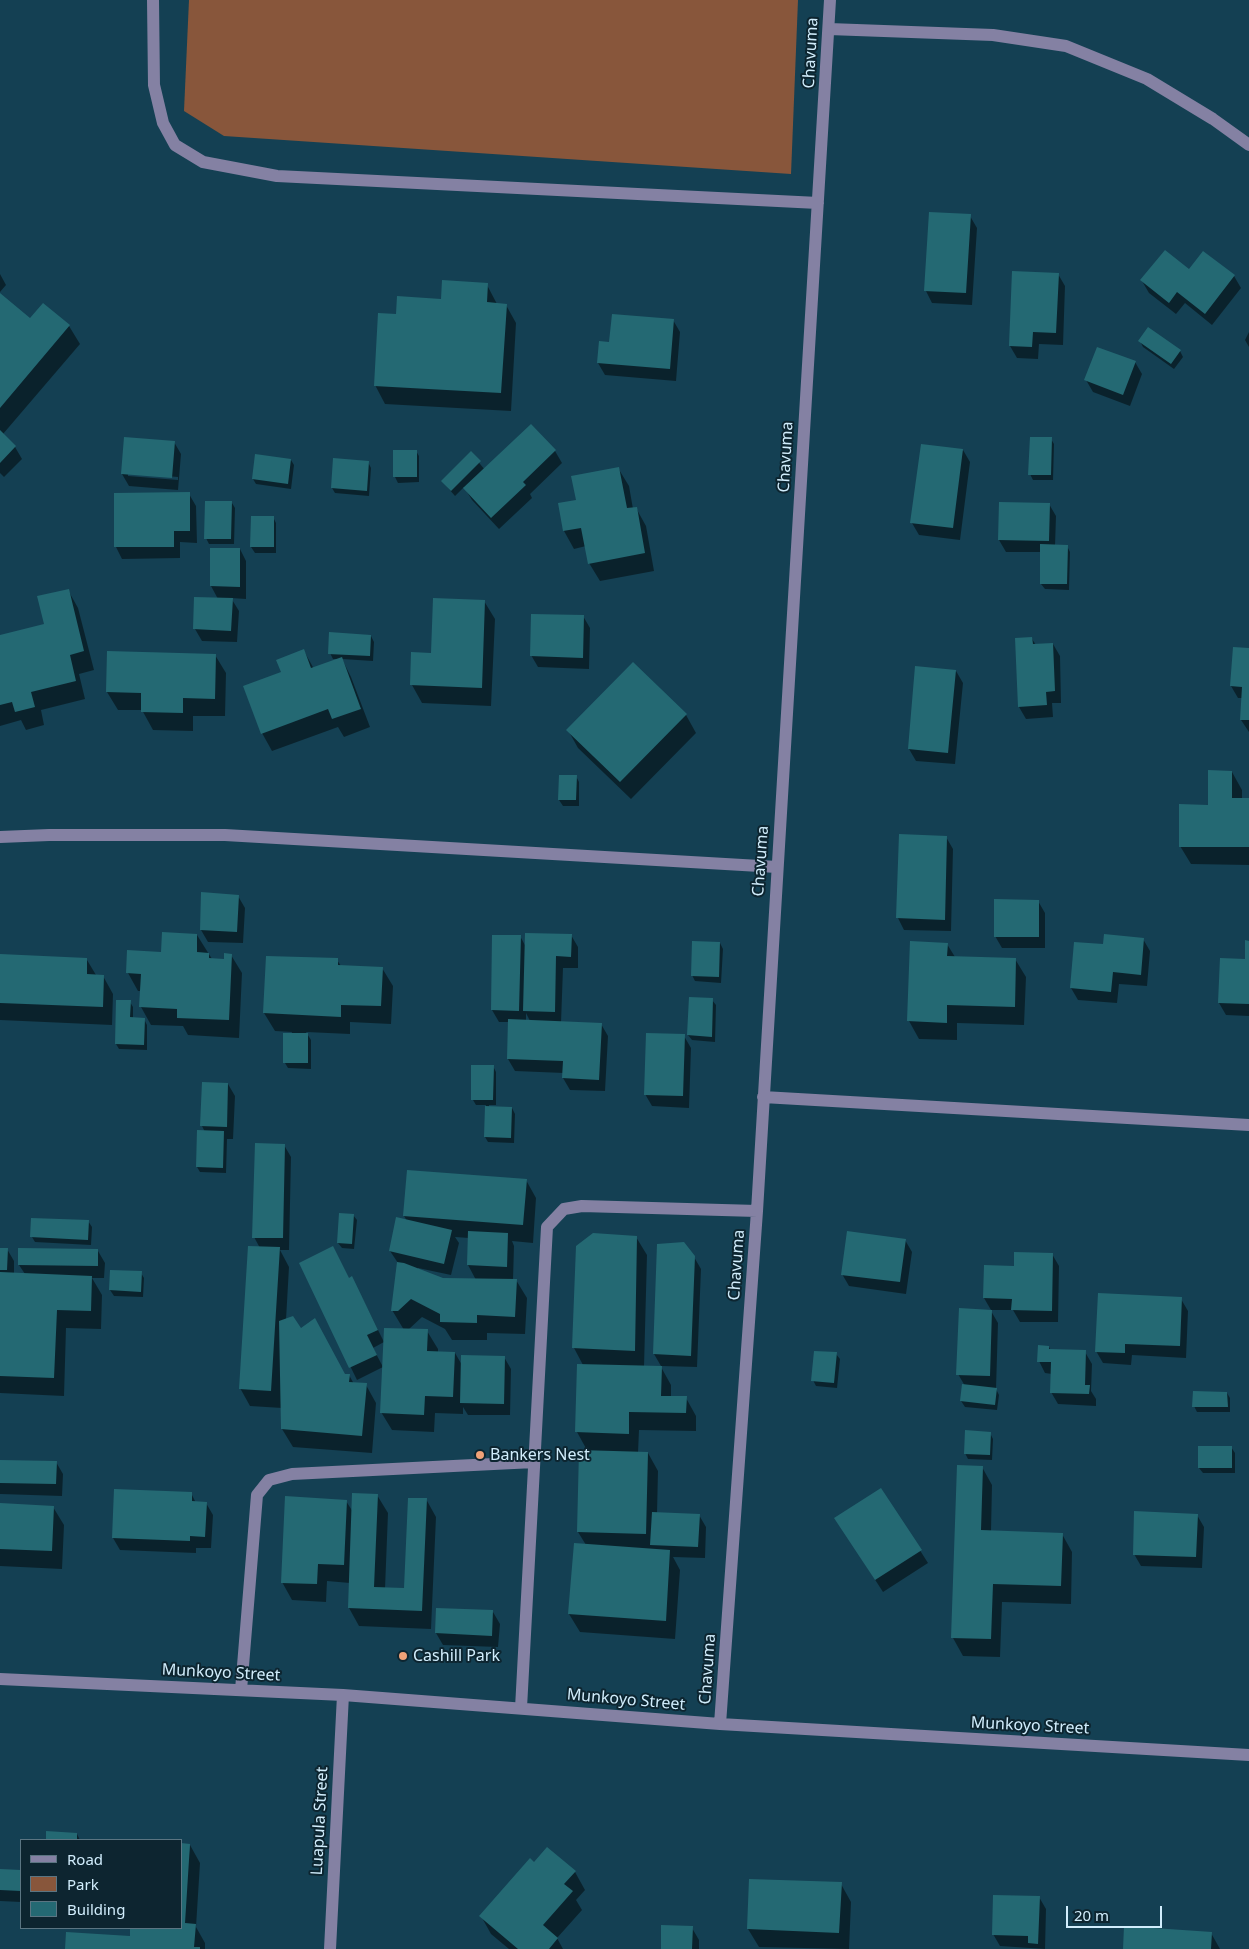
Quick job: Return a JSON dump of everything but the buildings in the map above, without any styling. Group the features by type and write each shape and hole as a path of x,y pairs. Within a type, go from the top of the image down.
{"street":[{"path":"154,0 154,85 163,123 174,145 203,162 277,176 818,203"},
{"name":"Chavuma","path":"720,1724 757,1211 762,1097 830,0"},
{"path":"829,29 993,35 1066,46 1147,79 1213,119 1249,145"},
{"path":"0,838 49,835 226,835 777,866"},
{"path":"762,1097 1249,1125"},
{"path":"521,1708 547,1226 564,1209 582,1206 757,1211"},
{"path":"241,1690 257,1495 269,1480 292,1474 534,1462"},
{"name":"Munkoyo Street","path":"0,1679 343,1695 720,1724 1249,1755"},
{"name":"Luapula Street","path":"330,1949 343,1695"}],"green space":[{"path":"189,0 798,0 791,174 224,136 184,111"}],"place":[{"name":"Bankers Nest","path":"480,1455"},
{"name":"Cashill Park","path":"403,1656"}]}
